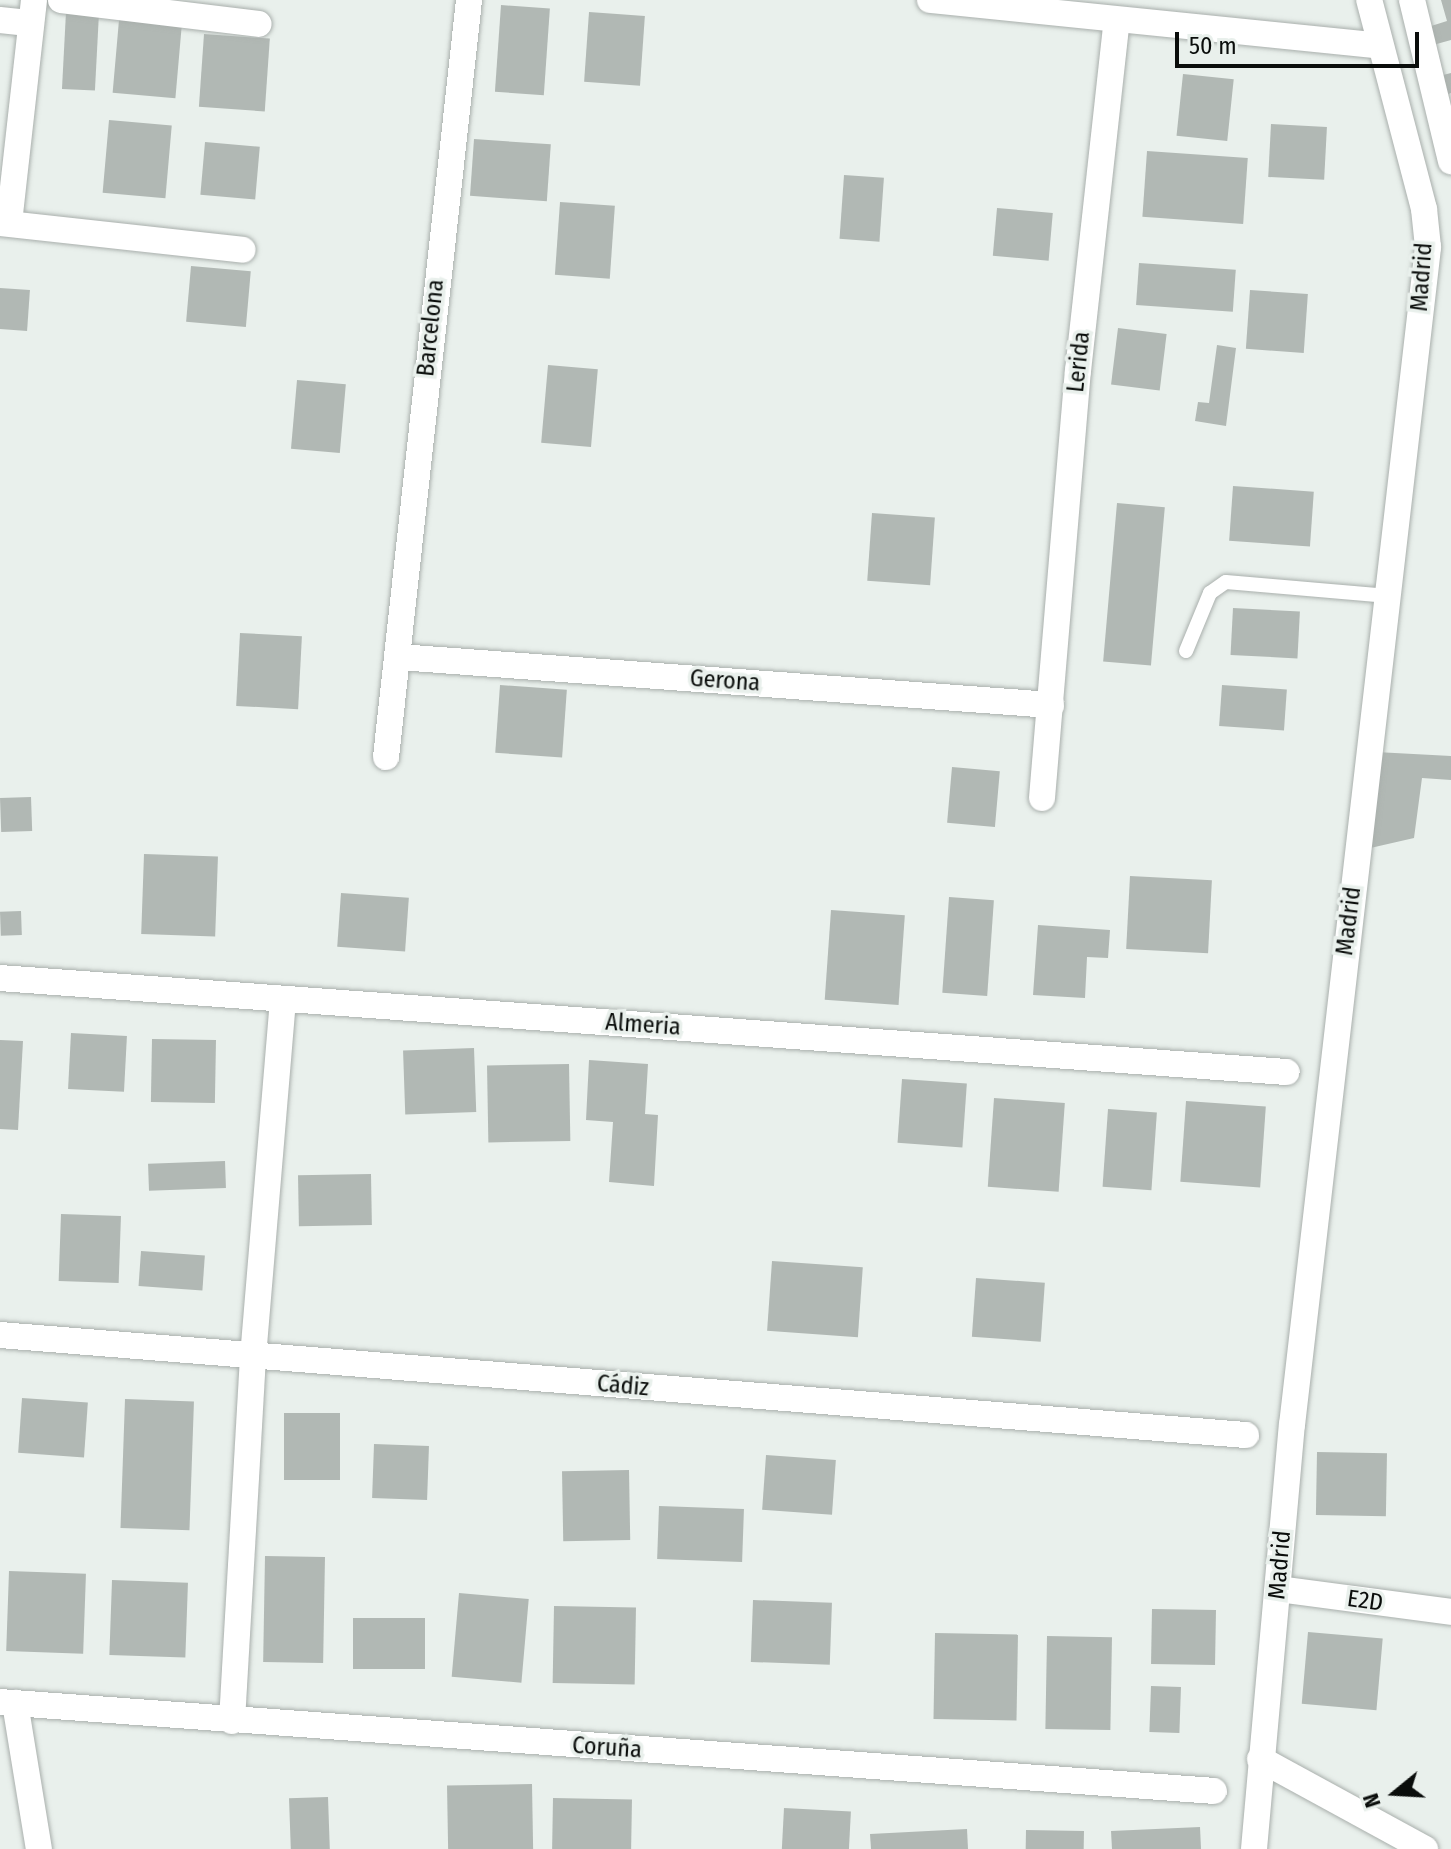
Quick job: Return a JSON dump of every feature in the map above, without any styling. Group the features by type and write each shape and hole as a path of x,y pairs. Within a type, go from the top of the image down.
{"street":[{"path":"61,0 259,24"},
{"name":"Barcelona","path":"386,757 469,0"},
{"path":"930,0 1117,20 1303,35 1379,46"},
{"name":"Madrid","path":"1254,1849 1292,1425 1428,247 1417,181 1369,0"},
{"path":"1412,0 1451,161"},
{"path":"0,20 32,12 4,223 243,250"},
{"name":"Lerida","path":"1042,798 1078,371 1117,20"},
{"name":"Gerona","path":"399,657 1051,705"},
{"name":"Almeria","path":"0,978 1287,1072"},
{"path":"232,1721 253,1357 283,999"},
{"name":"Cádiz","path":"0,1335 1246,1435"},
{"name":"E2D","path":"1279,1589 1451,1612"},
{"path":"8,1702 39,1849"},
{"name":"Coruña","path":"8,1702 232,1721 1214,1791"},
{"path":"1260,1759 1425,1849"}],"lane":[{"path":"1186,651 1210,593 1226,582 1388,596"}],"building":[{"path":"1441,0 1451,0 1451,40 1433,45 1428,27 1447,21"},
{"path":"501,5 550,8 544,95 495,92"},
{"path":"66,12 99,14 95,91 62,89"},
{"path":"589,12 645,16 640,86 584,82"},
{"path":"119,20 182,25 175,98 113,93"},
{"path":"204,34 270,39 265,111 199,107"},
{"path":"1451,73 1451,93 1445,95 1439,76"},
{"path":"1183,74 1234,79 1227,141 1177,136"},
{"path":"109,120 172,125 165,198 103,193"},
{"path":"1271,124 1327,127 1324,180 1268,177"},
{"path":"474,139 551,144 547,201 470,196"},
{"path":"205,142 260,147 255,200 200,195"},
{"path":"1147,151 1248,158 1243,224 1142,217"},
{"path":"844,175 884,178 879,242 840,239"},
{"path":"560,202 615,206 610,279 555,275"},
{"path":"997,208 1053,213 1049,261 993,256"},
{"path":"1139,263 1236,270 1233,312 1136,305"},
{"path":"191,266 251,271 246,327 186,322"},
{"path":"0,288 30,290 27,331 0,329"},
{"path":"1250,290 1308,294 1304,353 1246,349"},
{"path":"1118,328 1167,334 1160,391 1111,385"},
{"path":"1217,345 1236,348 1226,426 1195,421 1198,402 1209,403"},
{"path":"548,365 598,369 591,447 541,443"},
{"path":"297,380 346,384 340,453 291,449"},
{"path":"1233,486 1314,492 1310,547 1229,541"},
{"path":"1117,503 1165,507 1151,666 1103,661"},
{"path":"872,513 935,517 930,585 867,581"},
{"path":"1233,608 1300,612 1297,658 1231,655"},
{"path":"240,633 302,636 298,709 236,706"},
{"path":"500,685 567,690 562,758 495,753"},
{"path":"1222,685 1287,690 1284,730 1219,726"},
{"path":"1376,752 1451,756 1451,780 1422,778 1414,838 1366,849"},
{"path":"952,767 1000,771 995,827 947,823"},
{"path":"31,797 32,831 1,832 0,798"},
{"path":"144,854 218,857 215,937 141,934"},
{"path":"1130,876 1212,880 1208,953 1126,949"},
{"path":"341,893 409,898 405,952 337,947"},
{"path":"949,897 994,900 987,996 942,993"},
{"path":"831,910 905,915 899,1005 825,1000"},
{"path":"21,911 22,935 1,936 0,912"},
{"path":"1038,925 1110,930 1108,958 1087,957 1085,998 1033,995"},
{"path":"71,1033 127,1036 124,1092 68,1089"},
{"path":"152,1039 216,1040 215,1103 151,1102"},
{"path":"0,1040 23,1041 18,1130 0,1129"},
{"path":"474,1048 476,1112 405,1114 403,1050"},
{"path":"589,1060 648,1064 645,1114 658,1115 654,1186 609,1182 613,1122 586,1120"},
{"path":"569,1064 570,1141 488,1142 487,1065"},
{"path":"902,1079 967,1084 962,1147 898,1143"},
{"path":"994,1098 1065,1103 1059,1192 988,1187"},
{"path":"1186,1101 1266,1107 1260,1187 1180,1182"},
{"path":"1108,1109 1157,1112 1151,1190 1103,1187"},
{"path":"225,1161 226,1188 149,1191 148,1164"},
{"path":"371,1174 372,1225 299,1226 298,1175"},
{"path":"61,1214 121,1216 119,1283 59,1281"},
{"path":"141,1251 205,1255 202,1290 139,1286"},
{"path":"772,1261 863,1267 858,1337 767,1331"},
{"path":"976,1278 1045,1283 1041,1342 972,1337"},
{"path":"22,1398 88,1403 84,1457 18,1453"},
{"path":"125,1399 194,1401 189,1530 120,1528"},
{"path":"284,1413 340,1413 340,1480 284,1480"},
{"path":"374,1444 429,1446 427,1500 372,1498"},
{"path":"1317,1452 1387,1453 1386,1516 1316,1515"},
{"path":"766,1455 836,1460 832,1515 762,1510"},
{"path":"629,1470 630,1540 563,1541 562,1471"},
{"path":"659,1506 744,1509 742,1562 657,1559"},
{"path":"265,1556 325,1557 323,1663 263,1662"},
{"path":"9,1571 86,1574 83,1654 6,1651"},
{"path":"112,1580 188,1583 185,1658 109,1655"},
{"path":"459,1593 529,1599 521,1683 452,1677"},
{"path":"753,1600 832,1603 830,1665 751,1662"},
{"path":"554,1606 636,1607 635,1684 553,1683"},
{"path":"1152,1609 1216,1610 1215,1665 1151,1664"},
{"path":"353,1618 425,1618 425,1669 353,1669"},
{"path":"1308,1632 1383,1639 1376,1710 1302,1704"},
{"path":"935,1633 1018,1634 1016,1720 933,1719"},
{"path":"1047,1636 1112,1637 1110,1730 1045,1729"},
{"path":"1151,1686 1181,1687 1179,1733 1149,1732"},
{"path":"532,1784 533,1849 448,1849 447,1785"},
{"path":"328,1797 330,1849 291,1849 289,1798"},
{"path":"553,1798 632,1799 631,1849 552,1849"},
{"path":"784,1808 851,1812 849,1849 782,1849"},
{"path":"1200,1827 1201,1849 1112,1849 1111,1831"},
{"path":"967,1829 968,1849 871,1849 870,1834"},
{"path":"1026,1830 1084,1831 1084,1849 1026,1849"}]}
